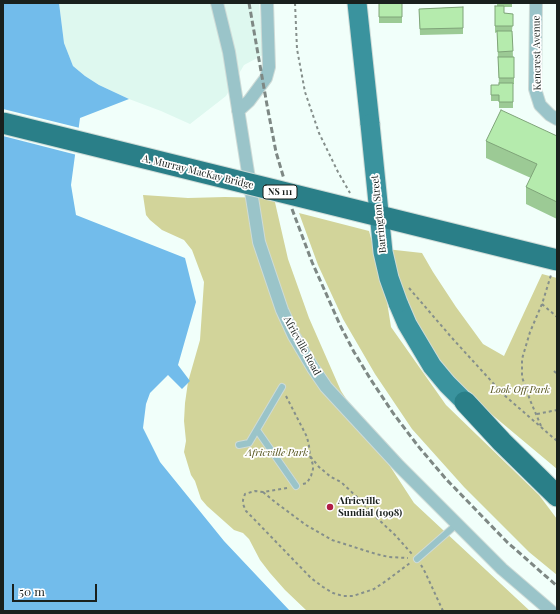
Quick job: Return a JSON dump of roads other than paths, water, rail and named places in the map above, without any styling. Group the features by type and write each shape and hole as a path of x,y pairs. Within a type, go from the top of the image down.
{"highway":[{"name":"A. Murray MacKay Bridge","path":"3,123 555,265"},
{"path":"465,402 523,448 557,478"},
{"path":"465,402 502,442 557,496"}],"main road":[{"name":"Barrington Street","path":"357,3 383,252 389,278 407,324 432,366 465,402"}],"street":[{"name":"Africville Road","path":"217,3 229,52 259,242 282,310 294,336 326,387 399,466 502,569 551,611"},
{"path":"238,111 249,101 266,78 269,67 267,3"},
{"name":"Kencrest Avenue","path":"536,3 535,89 540,105 550,116 557,119"}],"lane":[{"path":"239,446 249,443 282,387"},
{"path":"257,430 296,486"},
{"path":"417,559 457,524"}],"water":[{"path":"3,3 59,3 64,43 73,66 99,85 129,99 80,118 71,185 76,215 185,258 196,302 178,365 190,381 182,389 168,375 150,393 146,404 143,428 160,462 224,541 290,611 3,611"}],"railway":[{"path":"249,3 276,152 284,179"},
{"path":"292,209 312,262 340,325 354,352 393,413 446,479 507,542 557,586"}],"place":[{"name":"Africville Sundial (1998)","path":"330,507"}],"park label":[{"name":"Look Off Park","path":"520,390"},
{"name":"Africville Park","path":"277,453"}]}
